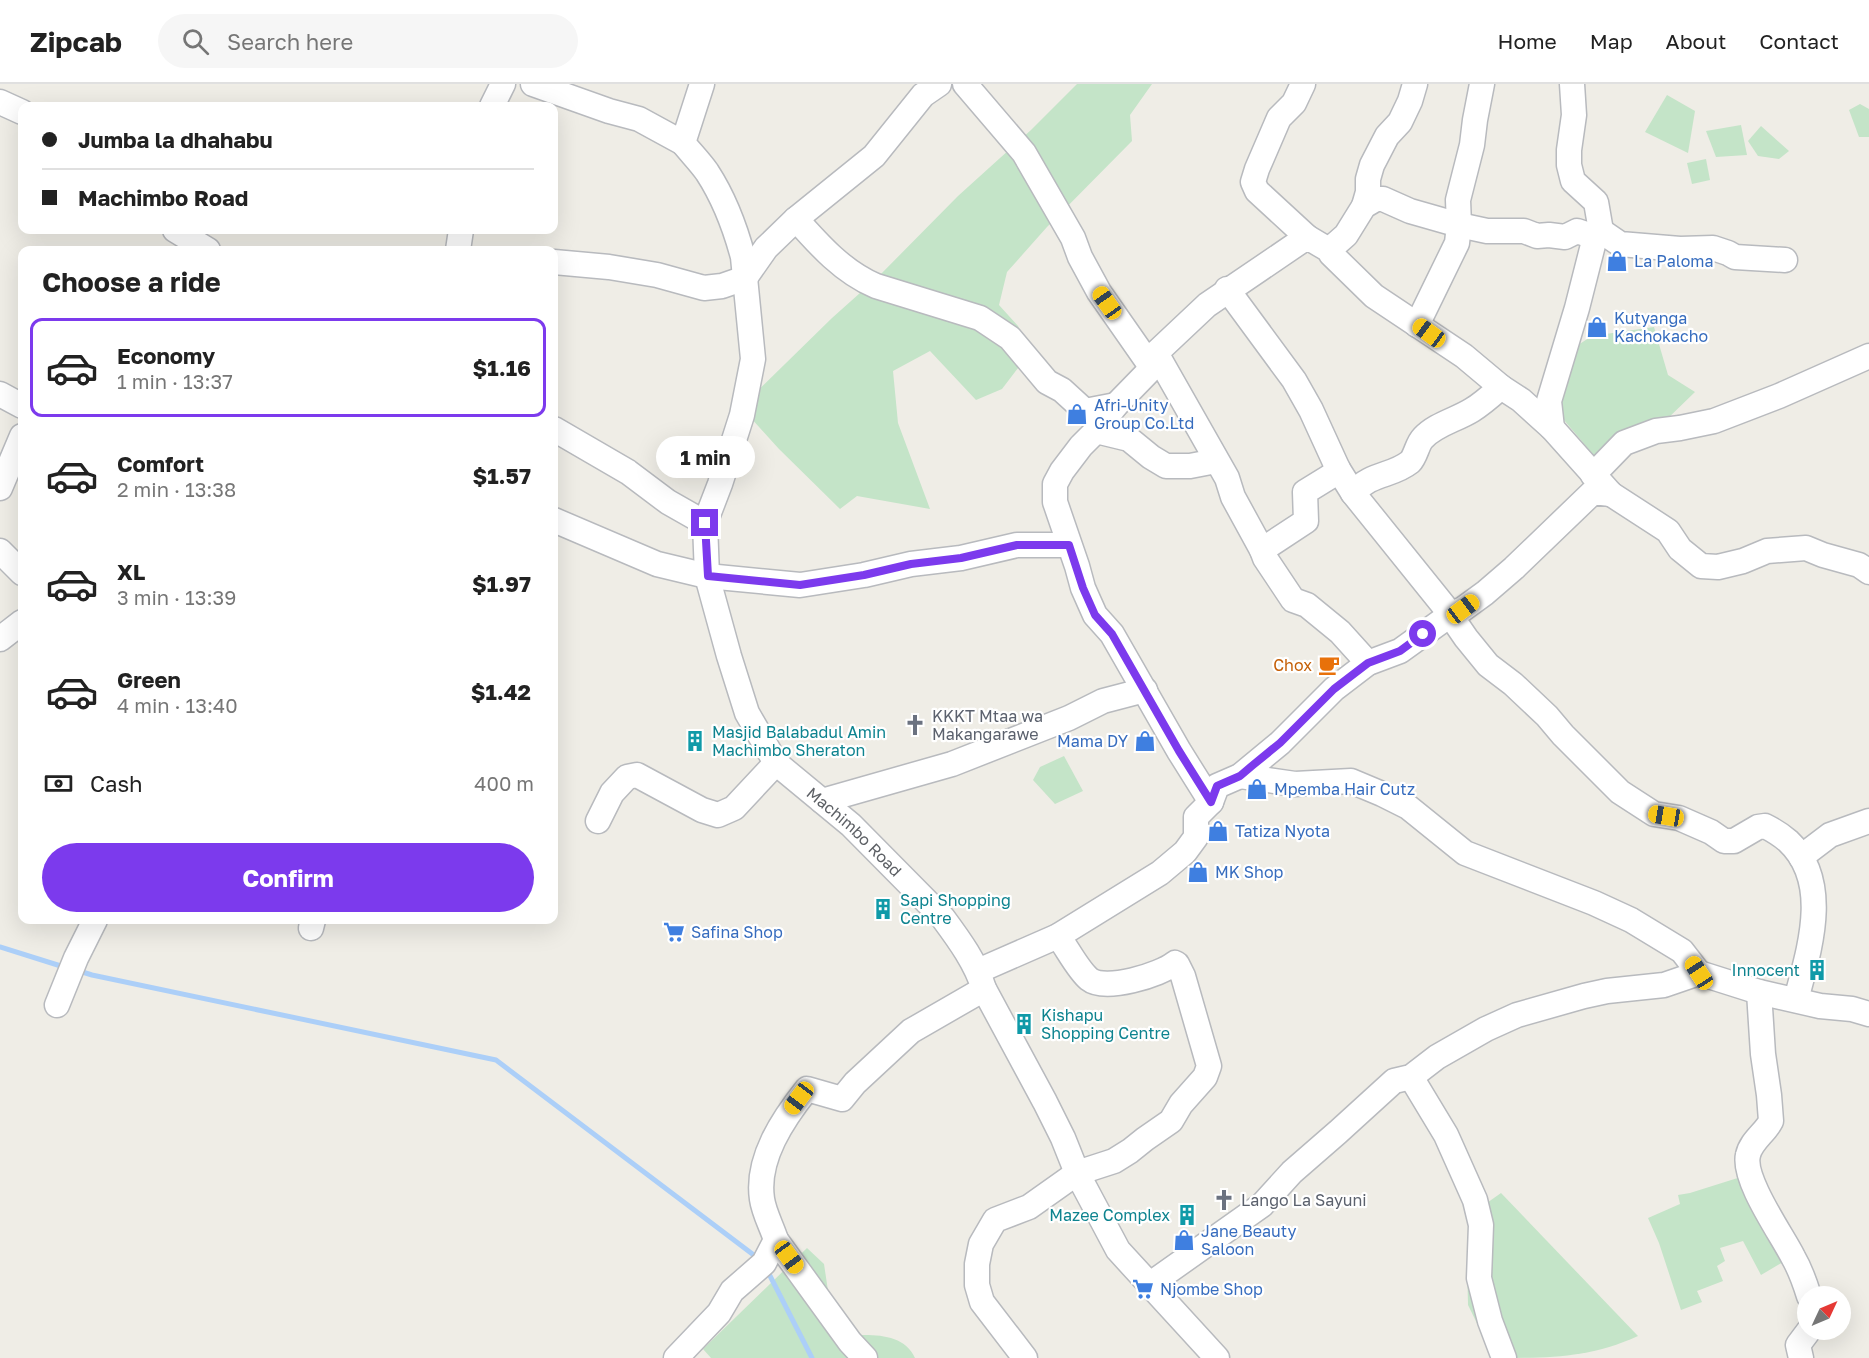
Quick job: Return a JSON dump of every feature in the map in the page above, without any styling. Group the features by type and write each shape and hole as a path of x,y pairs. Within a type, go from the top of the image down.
{"street":[{"path":"494,102 503,84"},
{"path":"534,84 609,111 639,119 683,143 702,84"},
{"path":"558,262 657,275 704,288 722,286 745,278 766,248 796,219 874,156 923,95 939,84"},
{"path":"965,84 1024,153 1073,238 1080,257 1100,292 1154,361 1227,478 1233,497 1262,550 1264,558 1293,600 1307,605 1340,632 1368,663"},
{"path":"1303,84 1294,103 1279,118 1253,182 1257,191 1307,237 1329,250 1374,296 1464,356 1501,387 1521,400 1552,428 1611,494 1668,531 1680,549 1701,566 1718,567 1767,551 1806,548 1859,565 1869,572"},
{"path":"1329,250 1346,235 1364,206 1372,165 1387,136 1400,122 1415,84"},
{"path":"1417,325 1457,243 1458,200 1472,145 1482,84"},
{"path":"1552,428 1549,401 1598,234 1596,202 1573,181 1569,165 1574,115 1572,84"},
{"path":"0,102 18,110"},
{"name":"Machimbo Road","path":"683,143 706,171 728,210 743,257 753,359 742,415 705,523 708,576 747,713 776,763 851,825 944,918 981,980 1045,1102 1077,1173 1118,1250 1217,1358"},
{"path":"1364,206 1383,198 1410,211 1487,231 1524,231 1537,236 1565,237 1577,231 1598,234 1620,244 1680,249 1713,248 1735,257 1785,260"},
{"path":"796,219 830,256 859,279 980,318 1010,338 1047,382 1062,390 1085,411 1116,405"},
{"path":"181,234 201,246"},
{"path":"1211,802 1174,743 1112,634 1095,615 1083,588 1054,502 1055,484 1062,471 1116,405 1207,305 1227,289 1307,237"},
{"path":"1227,289 1294,380 1311,410 1338,469 1353,493 1488,665 1513,684 1547,716 1620,792 1654,814 1678,818 1711,832 1724,841 1734,841 1758,826 1765,825 1789,842 1801,857 1813,885 1814,917 1809,950 1796,1000"},
{"path":"1593,475 1624,443 1656,431 1680,429 1714,421 1779,396 1869,356"},
{"path":"1353,493 1361,484 1370,479 1390,473 1411,461 1422,439 1472,410 1501,387"},
{"path":"1062,390 1088,439"},
{"path":"0,394 18,404"},
{"path":"558,431 628,472 668,502 705,523"},
{"path":"1088,439 1148,441 1166,446 1190,466 1216,461"},
{"path":"0,488 18,445"},
{"path":"1262,550 1306,521 1305,492 1338,469"},
{"path":"865,1358 850,1342 776,1240 762,1201 761,1177 768,1151 792,1108 807,1089 842,1099 911,1031 1019,952 1058,936 1160,873 1185,852 1196,837 1196,817 1211,802 1217,786 1240,776 1280,743 1334,689 1368,663 1400,651 1485,593 1593,492 1611,494"},
{"path":"558,522 657,564 708,576 800,585 864,575 911,564 961,558 1017,545 1069,545"},
{"path":"0,551 18,569"},
{"path":"0,639 18,625"},
{"path":"822,801 952,764 1069,718 1103,700 1145,690"},
{"path":"598,821 612,794 627,777 638,775 702,810 718,815 734,808 776,763"},
{"path":"1240,776 1295,784 1351,781 1408,807 1465,853 1594,903 1631,920 1682,951 1699,973 1759,992 1869,1014"},
{"path":"1801,857 1830,835 1869,821"},
{"path":"57,1005 93,924"},
{"path":"1025,1358 982,1302 977,1285 977,1264 981,1244 995,1220 1029,1207 1077,1173 1114,1161 1167,1125 1181,1104 1205,1077 1209,1066 1183,976 1177,964 1136,981 1101,983 1090,980 1058,936"},
{"path":"1149,1285 1262,1205 1292,1172 1394,1081 1411,1077 1437,1057 1486,1029 1517,1015 1607,991 1664,985 1699,973"},
{"path":"1759,992 1771,1121 1752,1144 1748,1155 1748,1171 1794,1257 1805,1286"},
{"path":"1411,1077 1446,1136 1475,1200 1481,1225 1479,1278 1490,1321 1504,1358"},
{"path":"676,1358 719,1313 732,1291 764,1263 776,1240"},
{"path":"1801,1358 1798,1345 1802,1340"}],"green space":[{"path":"1077,84 1152,84 1130,115 1132,141 1047,227 1007,272 999,305 1018,326 1031,351 1002,389 976,400 930,351 893,371 898,423 930,509 857,496 840,509 779,449 741,407"},
{"path":"1667,95 1695,111 1688,153 1645,132"},
{"path":"1860,104 1869,109 1869,137 1859,137 1849,110"},
{"path":"1741,125 1747,155 1716,157 1706,131"},
{"path":"1761,126 1789,151 1779,159 1758,156 1748,141"},
{"path":"1706,159 1710,180 1692,184 1687,163"},
{"path":"1654,327 1668,375 1695,392 1633,452 1608,472 1558,413 1578,345 1592,336"},
{"path":"1064,756 1083,791 1055,804 1033,780 1040,767"},
{"path":"1744,1176 1790,1258 1761,1275 1743,1241 1720,1248 1725,1261 1717,1266 1723,1281 1697,1291 1702,1302 1681,1310 1659,1243 1648,1218 1680,1204 1678,1195"},
{"path":"1501,1193 1638,1336 1586,1353 1534,1358 1497,1358 1492,1354 1468,1305 1467,1260 1484,1205"},
{"path":"807,1248 824,1264 830,1304 839,1336 871,1335 892,1338 909,1349 915,1358 711,1358 703,1349"}],"waterway":[{"path":"0,947 64,967"},
{"path":"76,970 496,1060 759,1259"},
{"path":"766,1268 812,1358"}],"place":[{"name":"La Paloma","path":"1617,261"},
{"name":"Kutyanga Kachokacho","path":"1597,327"},
{"name":"Afri-Unity Group Co.Ltd","path":"1077,414"},
{"name":"Chox","path":"1329,665"},
{"name":"KKKT Mtaa wa Makangarawe","path":"915,725"},
{"name":"Masjid Balabadul Amin Machimbo Sheraton","path":"695,741"},
{"name":"Mama DY","path":"1145,741"},
{"name":"Mpemba Hair Cutz","path":"1257,789"},
{"name":"Tatiza Nyota","path":"1218,831"},
{"name":"MK Shop","path":"1198,872"},
{"name":"Sapi Shopping Centre","path":"883,909"},
{"name":"Safina Shop","path":"674,932"},
{"name":"Innocent","path":"1817,970"},
{"name":"Kishapu Shopping Centre","path":"1024,1024"},
{"name":"Lango La Sayuni","path":"1224,1200"},
{"name":"Mazee Complex","path":"1187,1215"},
{"name":"Jane Beauty Saloon","path":"1184,1240"},
{"name":"Njombe Shop","path":"1143,1289"}],"route":[{"path":"705,523 708,576 800,585 864,575 911,564 961,558 1017,545 1069,545 1083,588 1095,615 1112,634 1127,663 1211,802 1217,786 1240,776 1280,743 1334,689 1368,663 1400,651 1423,634"}]}
